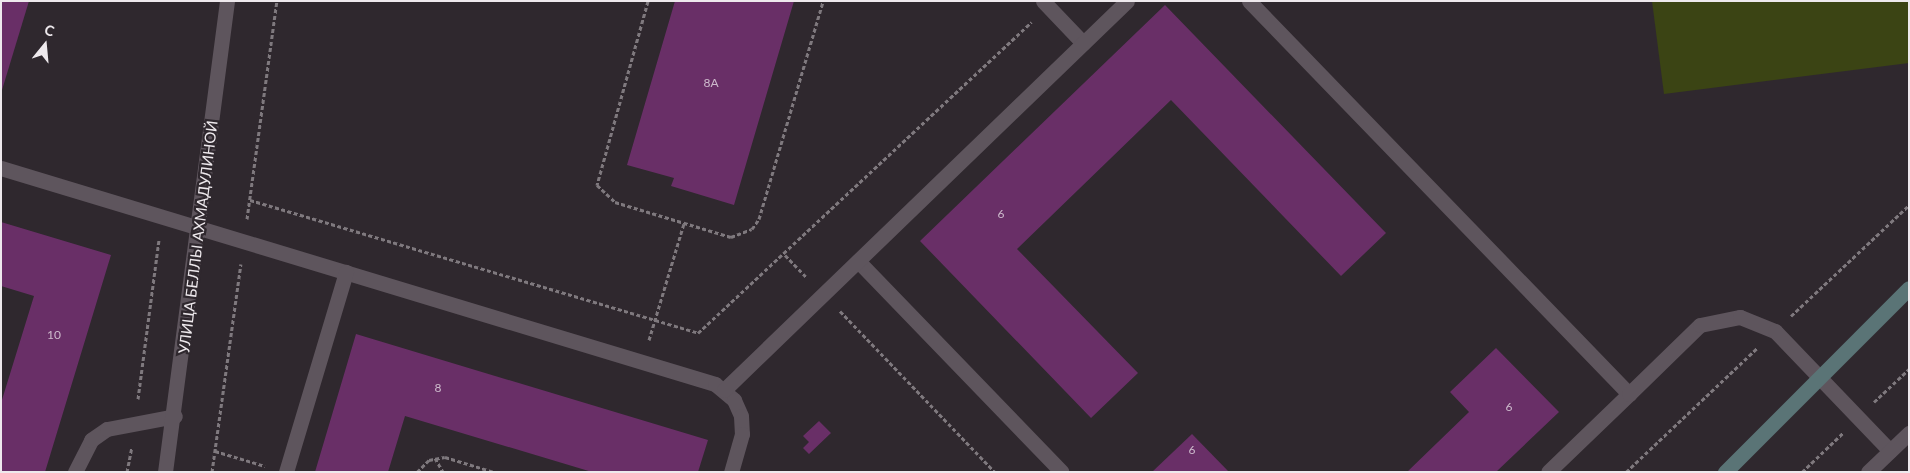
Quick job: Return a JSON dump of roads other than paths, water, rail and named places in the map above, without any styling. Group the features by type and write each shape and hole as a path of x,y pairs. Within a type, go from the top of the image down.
{"street":[{"name":"УЛИЦА БЕЛЛЫ АХМАДУЛИНОЙ","path":"165,472 175,416 227,1"},
{"path":"724,390 1127,1"},
{"path":"1249,1 1628,394"},
{"path":"1046,4 1083,43"},
{"path":"1,168 642,362 724,390 741,416 742,434 731,472"},
{"path":"858,261 1062,472"},
{"path":"281,470 346,272"},
{"path":"1724,472 1909,288"},
{"path":"1548,472 1700,325 1728,317 1763,323 1820,378 1890,451"},
{"path":"75,472 91,440 107,429 175,416"},
{"path":"1868,472 1909,433"}]}
